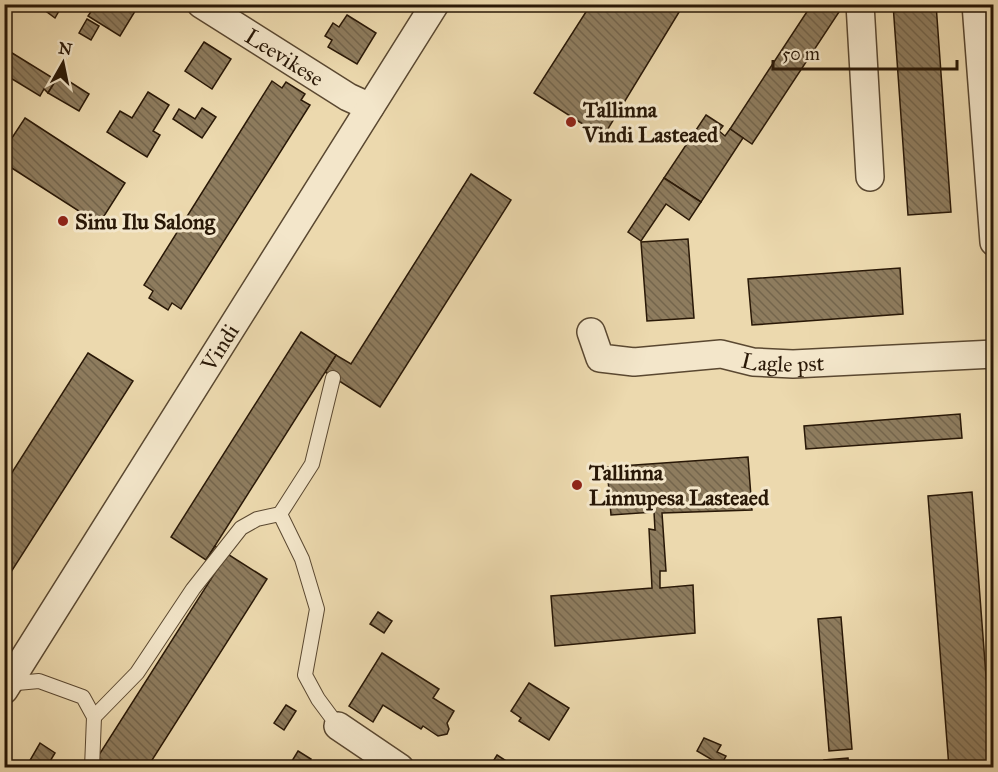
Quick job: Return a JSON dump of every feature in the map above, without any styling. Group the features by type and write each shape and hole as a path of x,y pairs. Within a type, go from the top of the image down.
{"street":[{"name":"Leevikese","path":"201,4 348,97 370,107"},
{"name":"Vindi","path":"6,686 435,4"},
{"path":"860,4 870,177"},
{"path":"976,4 993,242"},
{"name":"Lagle pst","path":"591,333 600,358 634,362 721,354 753,362 793,364 993,354"},
{"path":"338,726 400,768"}],"lane":[{"path":"94,717 137,673 193,589 241,528 257,519 280,514 312,464 333,378"},
{"path":"280,514 302,559 317,609 305,675 318,699 338,726"},
{"path":"6,686 39,681 83,697 94,717 92,768"}],"building":[{"path":"36,4 63,4 55,18"},
{"path":"96,4 132,4 137,8 120,36 88,16"},
{"path":"591,4 684,4 603,137 534,93"},
{"path":"812,4 835,4 841,9 752,144 730,129"},
{"path":"893,4 936,4 951,212 908,215"},
{"path":"347,15 376,33 357,64 328,47 332,40 325,36 333,23 339,27"},
{"path":"87,19 99,26 91,40 79,33"},
{"path":"204,42 231,59 212,89 185,71"},
{"path":"4,48 56,80 48,93 44,89 40,96 4,74"},
{"path":"59,75 89,94 79,111 48,93"},
{"path":"272,81 282,88 286,82 305,94 301,100 310,105 181,309 172,303 168,310 149,298 153,291 144,285"},
{"path":"148,92 169,105 153,131 160,135 147,157 107,132 120,111 132,118"},
{"path":"202,108 216,117 202,138 173,119 179,109 195,119"},
{"path":"706,115 723,126 719,131 725,136 730,129 743,138 701,202 664,178"},
{"path":"25,118 125,183 99,224 4,163 4,150"},
{"path":"471,174 511,200 380,407 325,372 336,355 351,364"},
{"path":"664,178 701,202 689,220 666,204 641,241 628,232"},
{"path":"688,239 694,318 647,321 641,242"},
{"path":"900,268 903,314 752,325 748,279"},
{"path":"301,332 336,355 206,560 171,537"},
{"path":"88,353 133,381 4,583 4,485"},
{"path":"960,414 962,438 806,449 804,426"},
{"path":"748,457 752,510 662,513 666,571 660,571 660,588 693,585 695,633 555,646 551,596 652,588 649,529 655,530 654,512 611,515 607,467"},
{"path":"972,492 993,768 949,768 928,496"},
{"path":"215,546 267,579 147,768 112,768 97,758 218,568 206,560"},
{"path":"378,612 392,621 384,633 370,624"},
{"path":"841,617 852,749 829,751 818,619"},
{"path":"382,653 439,689 433,698 454,711 447,723 449,729 447,734 438,736 423,726 421,729 383,705 373,722 349,706"},
{"path":"529,683 569,708 549,740 519,721 521,718 511,711"},
{"path":"286,705 296,711 284,730 274,723"},
{"path":"704,738 721,745 717,752 726,756 721,765 697,751"},
{"path":"40,743 55,753 46,768 37,768 29,762"},
{"path":"298,751 311,759 306,768 292,761"},
{"path":"497,755 517,768 489,768"},
{"path":"848,758 849,768 825,768 824,760"},
{"path":"787,763 787,768 752,768 752,765"}],"place":[{"name":"Tallinna Vindi Lasteaed","path":"571,122"},
{"name":"Sinu Ilu Salong","path":"63,221"},
{"name":"Tallinna Linnupesa Lasteaed","path":"577,485"}]}
